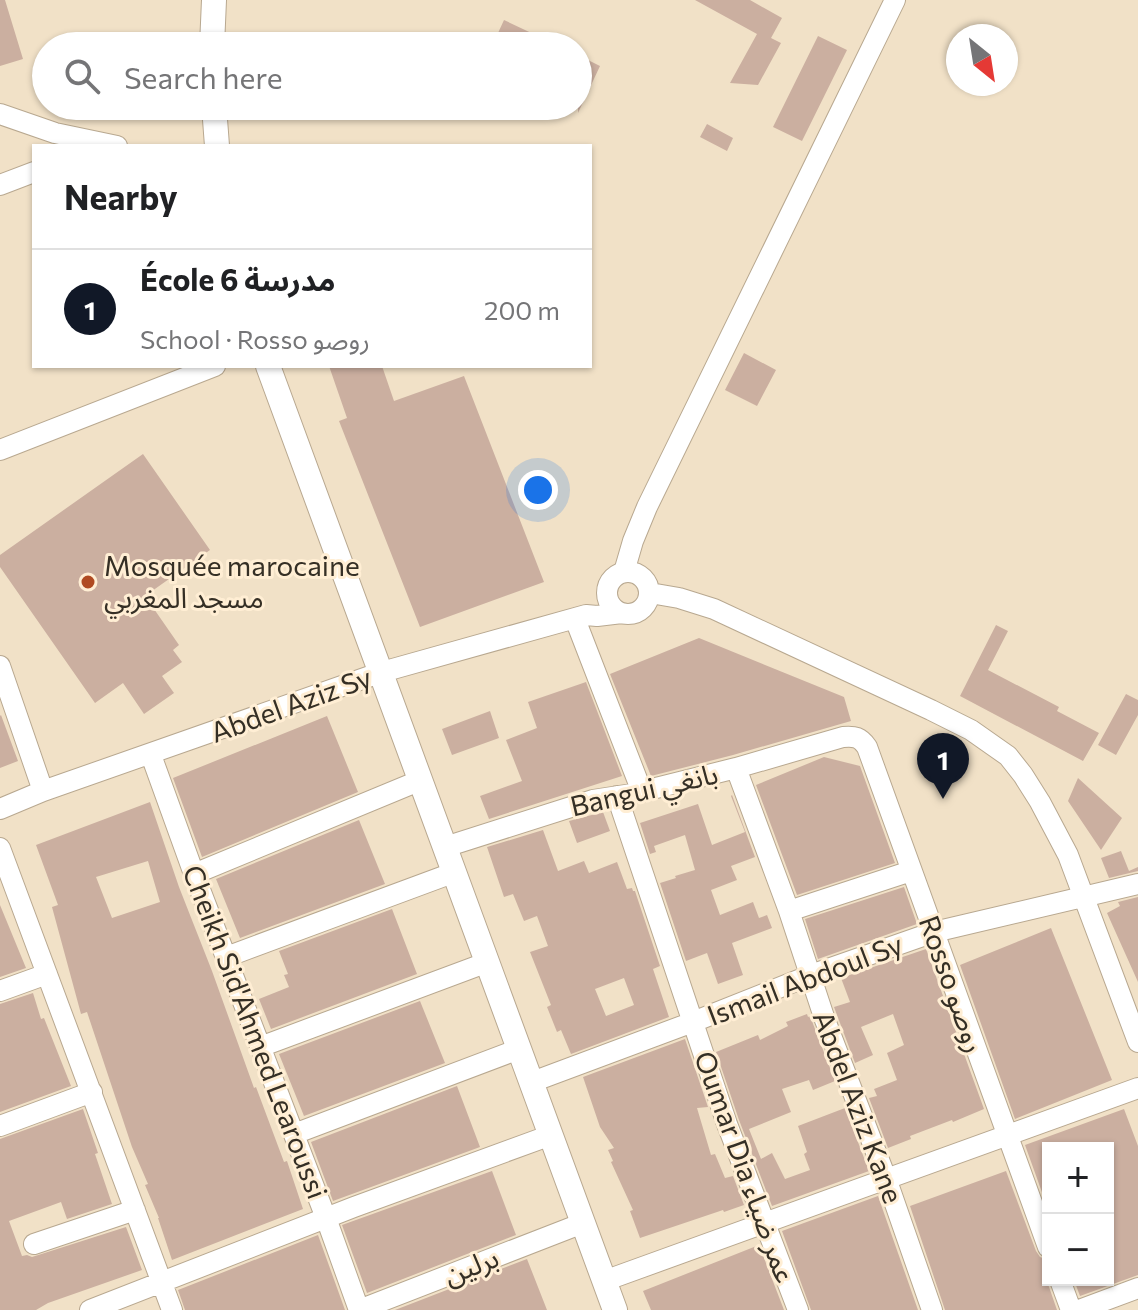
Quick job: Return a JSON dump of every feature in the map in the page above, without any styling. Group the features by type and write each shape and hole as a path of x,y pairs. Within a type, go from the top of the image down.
{"street":[{"path":"213,32 214,0"},
{"path":"624,572 647,507 895,0"},
{"path":"0,114 55,133 105,144"},
{"path":"215,120 217,144"},
{"path":"0,185 32,173"},
{"path":"0,450 210,368"},
{"path":"269,368 615,1310"},
{"path":"608,588 612,606 622,613 638,612 644,607 650,593 645,579 639,574 624,572 614,577 608,588 580,617 642,792"},
{"path":"650,593 714,609 931,710 971,730 1008,756 1040,802 1068,855 1137,1036"},
{"name":"Abdel Aziz Sy","path":"0,809 43,791 382,672 580,617 622,613"},
{"path":"2,679 43,791"},
{"name":"Rosso روصو","path":"843,737 856,736 867,747 1042,1230"},
{"name":"Bangui بانغي","path":"445,847 593,800 642,792 843,737"},
{"name":"Cheikh Sid'Ahmed Learoussi","path":"151,755 359,1310"},
{"name":"Abdel Aziz Kane","path":"736,768 932,1310"},
{"path":"194,874 421,780"},
{"name":"Oumar Dia عمر ضياء","path":"617,796 727,1124 798,1310"},
{"path":"0,848 172,1310"},
{"path":"789,911 911,871"},
{"path":"226,957 455,872"},
{"name":"Ismail Abdoul Sy","path":"532,1082 811,975 934,932 1138,884"},
{"path":"260,1047 488,962"},
{"path":"0,991 47,974"},
{"path":"294,1134 519,1049"},
{"path":"604,1281 1138,1088"},
{"path":"0,1126 92,1092"},
{"path":"90,1310 551,1135"},
{"path":"34,1244 135,1210"},
{"name":"برلين","path":"359,1310 583,1223"},
{"path":"1062,1286 1071,1310"},
{"path":"1079,1310 1138,1288"}],"building":[{"path":"0,0 5,0 23,59 0,66"},
{"path":"695,0 750,0 782,18 771,38 781,43 758,85 730,83 757,34"},
{"path":"504,20 529,32 498,32"},
{"path":"818,36 847,50 802,141 773,127"},
{"path":"592,62 600,66 592,83"},
{"path":"707,124 733,138 727,151 700,137"},
{"path":"744,353 776,370 757,406 725,390"},
{"path":"330,368 383,368 394,401 464,376 544,582 420,627 339,421 347,418"},
{"name":"Mosquée marocaine مسجد المغربي","path":"143,454 210,550 145,596 179,645 173,650 182,662 162,676 174,693 144,714 123,683 95,703 0,567 0,555"},
{"path":"996,625 1008,631 988,670 1059,707 1057,711 1099,733 1083,761 960,696"},
{"path":"699,638 844,697 851,721 651,776 610,674"},
{"path":"586,682 622,776 489,819 480,796 522,781 506,740 537,728 528,702"},
{"path":"1126,694 1138,700 1138,715 1116,755 1098,745"},
{"path":"490,711 499,738 452,755 442,729"},
{"path":"0,716 18,761 0,768"},
{"path":"327,716 358,792 202,857 173,778"},
{"path":"824,757 860,766 895,863 797,895 756,785"},
{"path":"1078,778 1122,818 1101,850 1068,801"},
{"path":"732,795 755,857 731,866 737,880 711,890 720,915 753,902 759,918 767,915 772,928 732,943 743,975 718,984 707,953 686,961 660,883 695,870 685,835 654,846 656,852 650,854 640,823 698,804 712,845 745,832"},
{"path":"150,802 254,1088 284,1162 287,1161 303,1209 172,1260 87,1012 81,1014 52,907 58,905 36,845","holes":["148,861 160,902 112,918 96,877"]},
{"path":"603,812 610,831 577,843 569,821"},
{"path":"359,820 385,884 240,938 216,879"},
{"path":"543,830 558,871 584,861 589,873 617,862 627,889 635,891 660,966 653,969 669,1017 571,1054 561,1030 557,1032 547,1007 551,1005 530,952 548,946 537,916 524,921 513,894 504,897 487,847","holes":["624,978 634,1005 606,1016 595,989"]},
{"path":"1121,851 1129,871 1138,867 1138,871 1109,878 1101,858"},
{"path":"904,887 917,924 818,959 805,919"},
{"path":"1138,897 1138,982 1107,913 1120,906 1118,902"},
{"path":"0,905 26,968 0,977"},
{"path":"392,909 417,974 271,1029 259,999 289,987 284,975 288,974 279,951"},
{"path":"1051,928 1112,1080 1015,1119 960,965"},
{"path":"926,949 984,1109 910,1136 911,1139 888,1148 869,1098 877,1096 874,1089 897,1080 887,1053 904,1045 893,1014 861,1027 873,1055 855,1063 834,1007 850,1002 841,978"},
{"path":"33,993 41,1019 44,1018 71,1086 0,1112 0,1004"},
{"path":"420,1001 445,1063 304,1116 279,1054"},
{"path":"807,1014 835,1081 813,1090 809,1080 782,1089 791,1112 749,1129 761,1159 772,1153 785,1179 810,1170 798,1126 845,1108 869,1171 772,1206 716,1052 758,1035 760,1040 788,1026 786,1022"},
{"path":"685,1039 708,1107 697,1108 711,1155 715,1154 725,1178 733,1176 744,1205 640,1238 630,1211 633,1210 611,1162 608,1150 614,1148 600,1127 583,1077"},
{"path":"457,1086 480,1147 333,1201 311,1142"},
{"path":"83,1109 112,1204 67,1219 61,1202 9,1221 22,1256 32,1257 126,1227 142,1270 36,1310 0,1310 0,1139"},
{"path":"1124,1109 1138,1146 1138,1275 1114,1284 1114,1142 1042,1142 1042,1192 1025,1145"},
{"path":"492,1171 516,1235 367,1293 342,1225"},
{"path":"1006,1171 1036,1251 1042,1258 1042,1286 1049,1286 1057,1310 945,1310 910,1206"},
{"path":"878,1196 918,1310 811,1310 782,1231"},
{"path":"318,1235 345,1310 185,1310 178,1290"},
{"path":"759,1245 784,1310 651,1310 643,1291"},
{"path":"527,1259 547,1310 395,1310"},
{"path":"1076,1286 1108,1286 1080,1296"}],"place":[{"name":"Mosquée marocaine مسجد المغربي","path":"88,582"},
{"name":"École 6 مدرسة","path":"943,799"}]}
